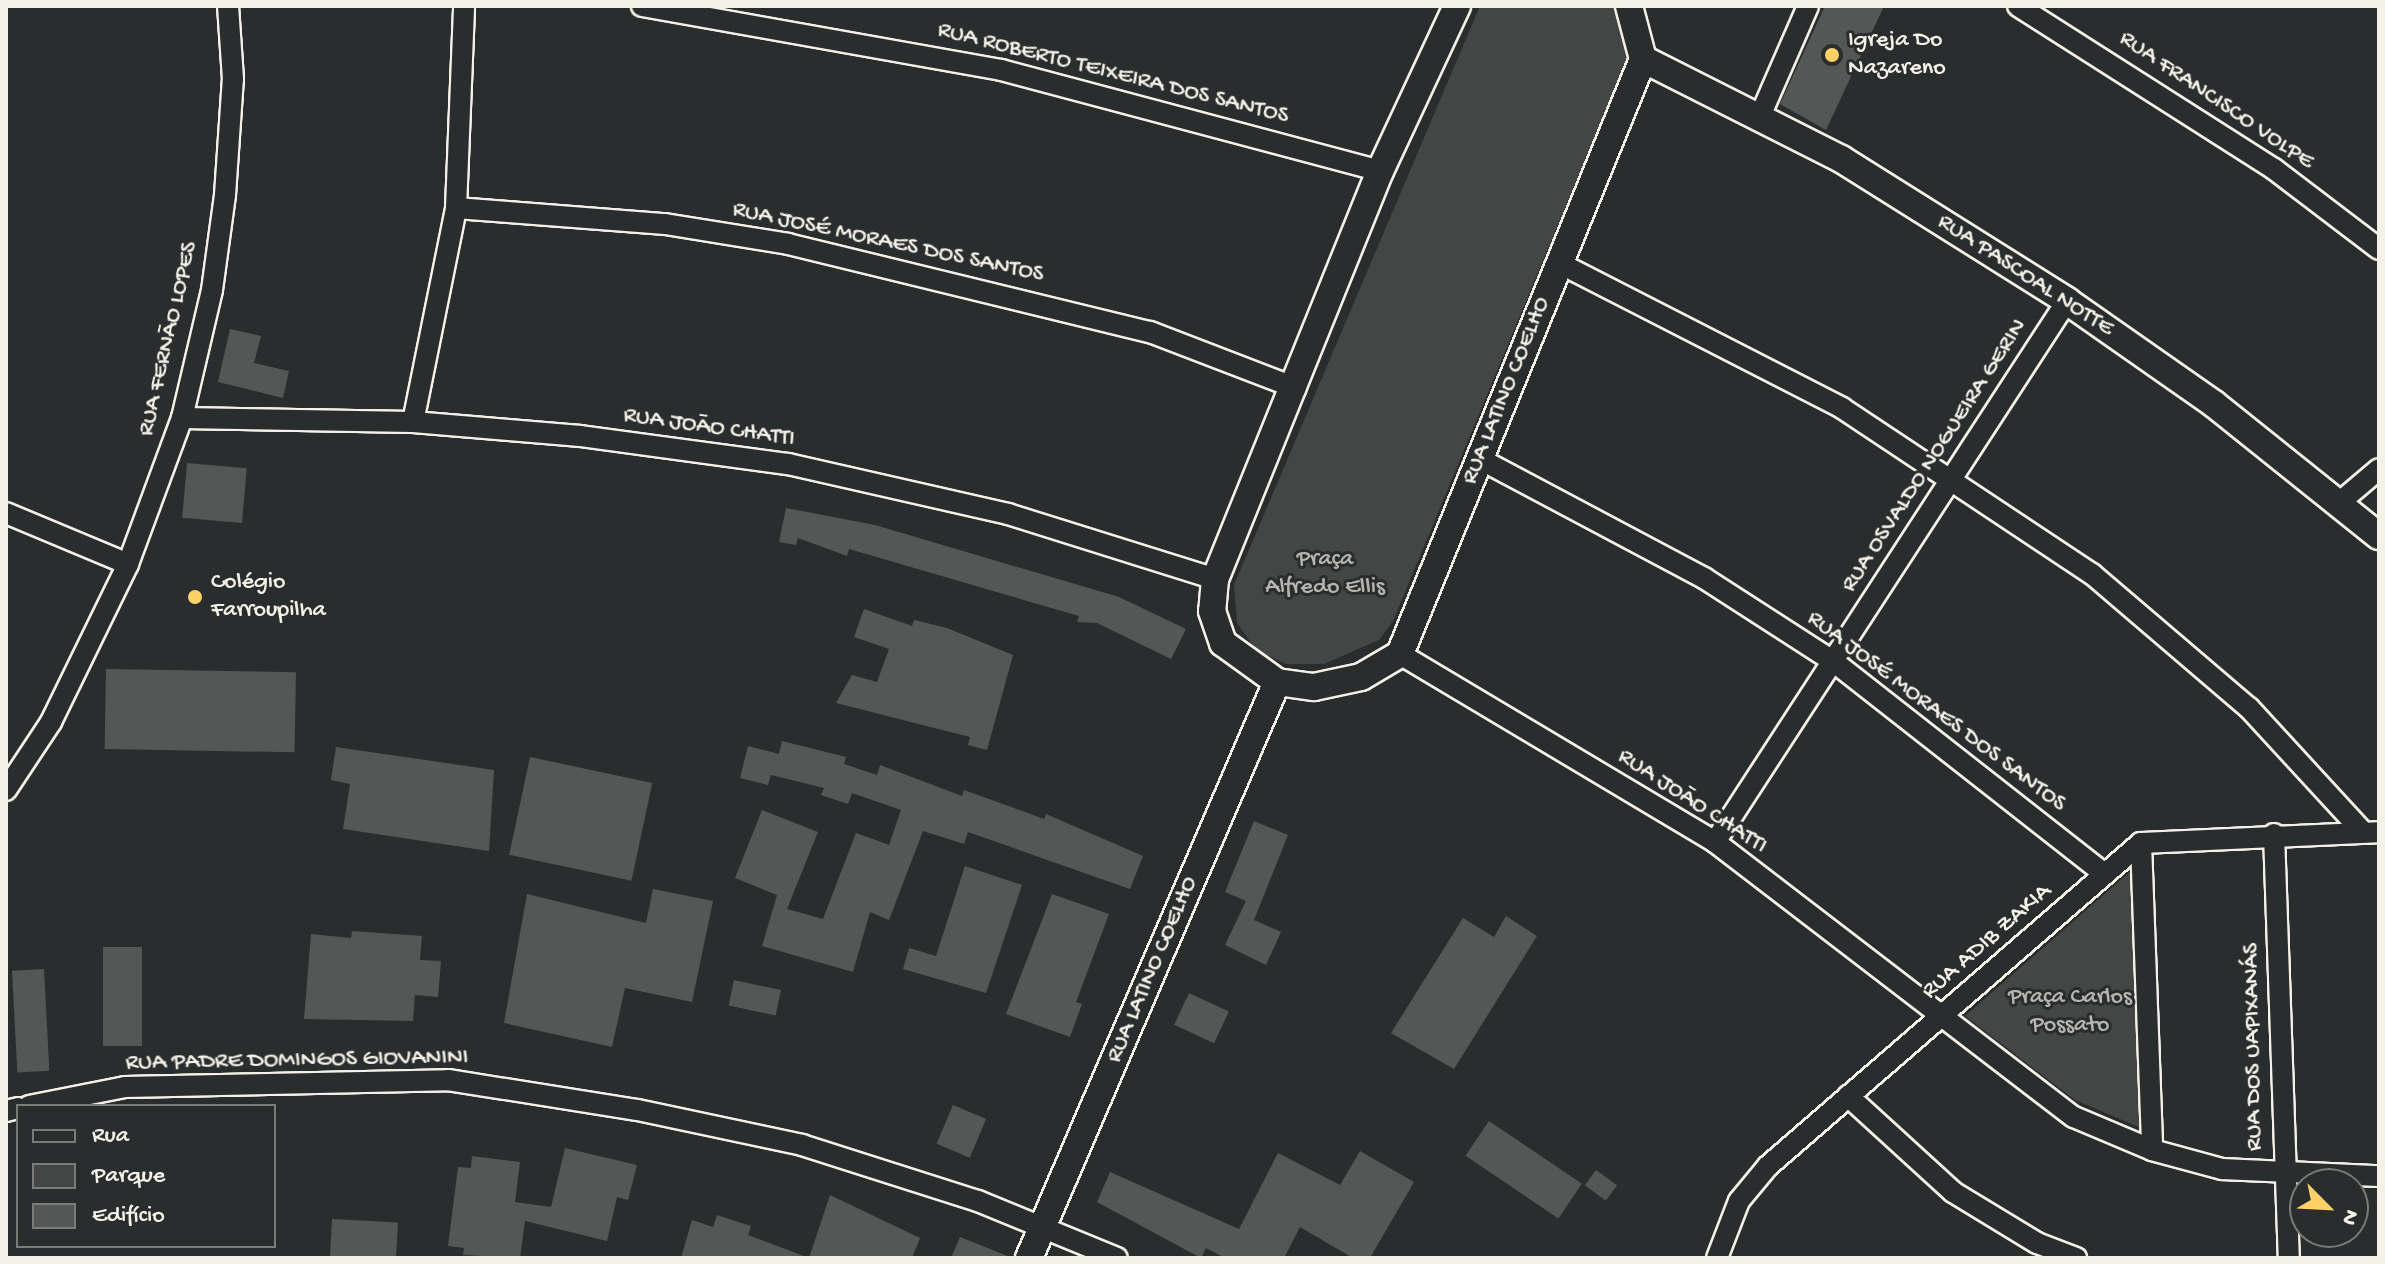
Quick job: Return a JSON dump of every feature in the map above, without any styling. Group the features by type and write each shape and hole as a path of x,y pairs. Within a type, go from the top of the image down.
{"street":[{"name":"RUA FERNÃO LOPES","path":"6,790 51,722 128,564 182,418 225,195 233,79 228,6"},
{"path":"413,422 456,208 464,6"},
{"name":"RUA ROBERTO TEIXEIRA DOS SANTOS","path":"642,6 1001,70 1380,171"},
{"path":"1400,654 1345,680 1314,687 1277,682 1223,643 1212,611 1215,579 1296,388 1380,171 1457,6"},
{"path":"1629,6 1643,59"},
{"path":"1760,116 1808,6"},
{"name":"RUA FRANCISCO VOLPE","path":"2018,6 2261,160 2379,249"},
{"name":"RUA PASCOAL NOTTE","path":"1643,59 1760,116 2067,301 2379,536"},
{"name":"RUA LATINO COELHO","path":"1400,654 1643,59"},
{"name":"RUA JOSÉ MORAES DOS SANTOS","path":"456,208 665,224 788,244 1150,332 1296,388"},
{"path":"1559,263 1842,408 2092,574 2249,708 2371,832"},
{"name":"RUA OSVALDO NOGUEIRA GERIN","path":"1715,842 2067,301"},
{"name":"RUA JOÃO CHATTI","path":"182,418 413,422 788,464 1008,514 1215,579"},
{"name":"RUA JOSÉ MORAES DOS SANTOS","path":"1480,459 1704,578 1833,661 2105,874"},
{"path":"2339,503 2379,469"},
{"path":"6,513 128,564"},
{"name":"RUA JOÃO CHATTI","path":"1400,654 1715,842 2074,1117 2152,1150 2222,1169 2283,1175 2379,1176"},
{"name":"RUA LATINO COELHO","path":"1029,1258 1277,682"},
{"path":"2152,1150 2141,843 2274,834 2371,832"},
{"name":"RUA DOS UAPIXANÁS","path":"2274,834 2283,1175 2289,1258"},
{"name":"RUA ADIB ZAKIA","path":"1717,1258 1739,1201 1768,1166 2141,843"},
{"name":"RUA PADRE DOMINGOS GIOVANINI","path":"39,1104 125,1087 448,1080 638,1110 802,1145 1042,1227 1117,1258"},
{"path":"1848,1096 1953,1192 2034,1251 2076,1258"}],"green space":[{"name":"Praça Alfredo Ellis","path":"1480,6 1619,6 1628,32 1626,61 1393,621 1379,640 1324,664 1286,664 1257,651 1237,623 1234,585"},
{"name":"Praça Carlos Possato","path":"2132,870 2141,1128 2075,1100 1965,1016"}],"building":[{"name":"Igreja Do Nazareno","path":"1825,6 1884,6 1826,130 1780,104"},
{"path":"230,329 261,336 254,363 289,371 283,398 218,382"},
{"path":"187,463 247,468 242,523 182,518"},
{"path":"786,508 875,525 1119,597 1186,629 1171,659 1097,623 1077,622 1079,616 849,549 847,556 798,538 796,545 779,542"},
{"path":"864,609 912,626 914,620 947,628 1013,655 987,750 968,745 970,737 836,703 852,675 877,682 889,649 854,637"},
{"path":"106,669 296,672 295,752 105,749"},
{"path":"782,741 846,757 844,764 877,775 880,765 962,796 964,790 1044,819 1046,814 1143,856 1130,889 968,832 964,844 923,831 889,920 870,912 853,972 762,946 777,895 735,878 762,810 818,832 787,909 823,919 856,833 889,845 901,810 852,793 848,804 821,795 824,788 771,775 768,785 740,778 748,746 779,754"},
{"path":"336,747 494,770 489,851 343,829 350,784 331,780"},
{"path":"530,757 652,783 631,881 509,855"},
{"path":"1254,821 1288,835 1254,920 1281,932 1266,965 1225,945 1246,901 1225,892"},
{"path":"965,866 1022,885 986,993 903,969 909,948 936,956"},
{"path":"653,889 713,901 692,1002 625,988 612,1047 504,1023 527,894 646,923"},
{"path":"1052,894 1109,914 1076,1002 1082,1004 1070,1037 1006,1014"},
{"path":"1506,916 1537,936 1454,1069 1391,1033 1463,918 1494,937"},
{"path":"352,931 422,936 420,960 441,961 438,997 415,995 413,1021 304,1019 311,934 351,938"},
{"path":"103,947 142,947 142,1046 103,1046"},
{"path":"44,969 49,1071 17,1073 12,971"},
{"path":"734,980 781,990 776,1015 729,1005"},
{"path":"1189,993 1229,1012 1214,1043 1174,1025"},
{"path":"953,1105 986,1119 970,1158 937,1144"},
{"path":"1489,1121 1582,1184 1558,1218 1466,1156"},
{"path":"565,1148 637,1165 628,1200 617,1197 607,1241 525,1221 520,1258 463,1255 464,1248 448,1246 458,1167 471,1168 472,1156 520,1162 515,1202 551,1207"},
{"path":"1360,1151 1414,1182 1370,1258 1353,1258 1300,1227 1284,1258 1225,1258 1206,1248 1201,1258 1097,1202 1110,1172 1239,1229 1278,1153 1340,1185"},
{"path":"1596,1170 1617,1185 1606,1201 1585,1185"},
{"path":"830,1195 920,1238 912,1258 809,1258"},
{"path":"717,1215 751,1226 748,1235 809,1258 681,1258 692,1220 713,1227"},
{"path":"332,1219 398,1222 396,1258 330,1258"},
{"path":"960,1237 1010,1257 951,1258"}],"place":[{"name":"Igreja Do Nazareno","path":"1832,55"},
{"name":"Colégio Farroupilha","path":"195,597"}]}
